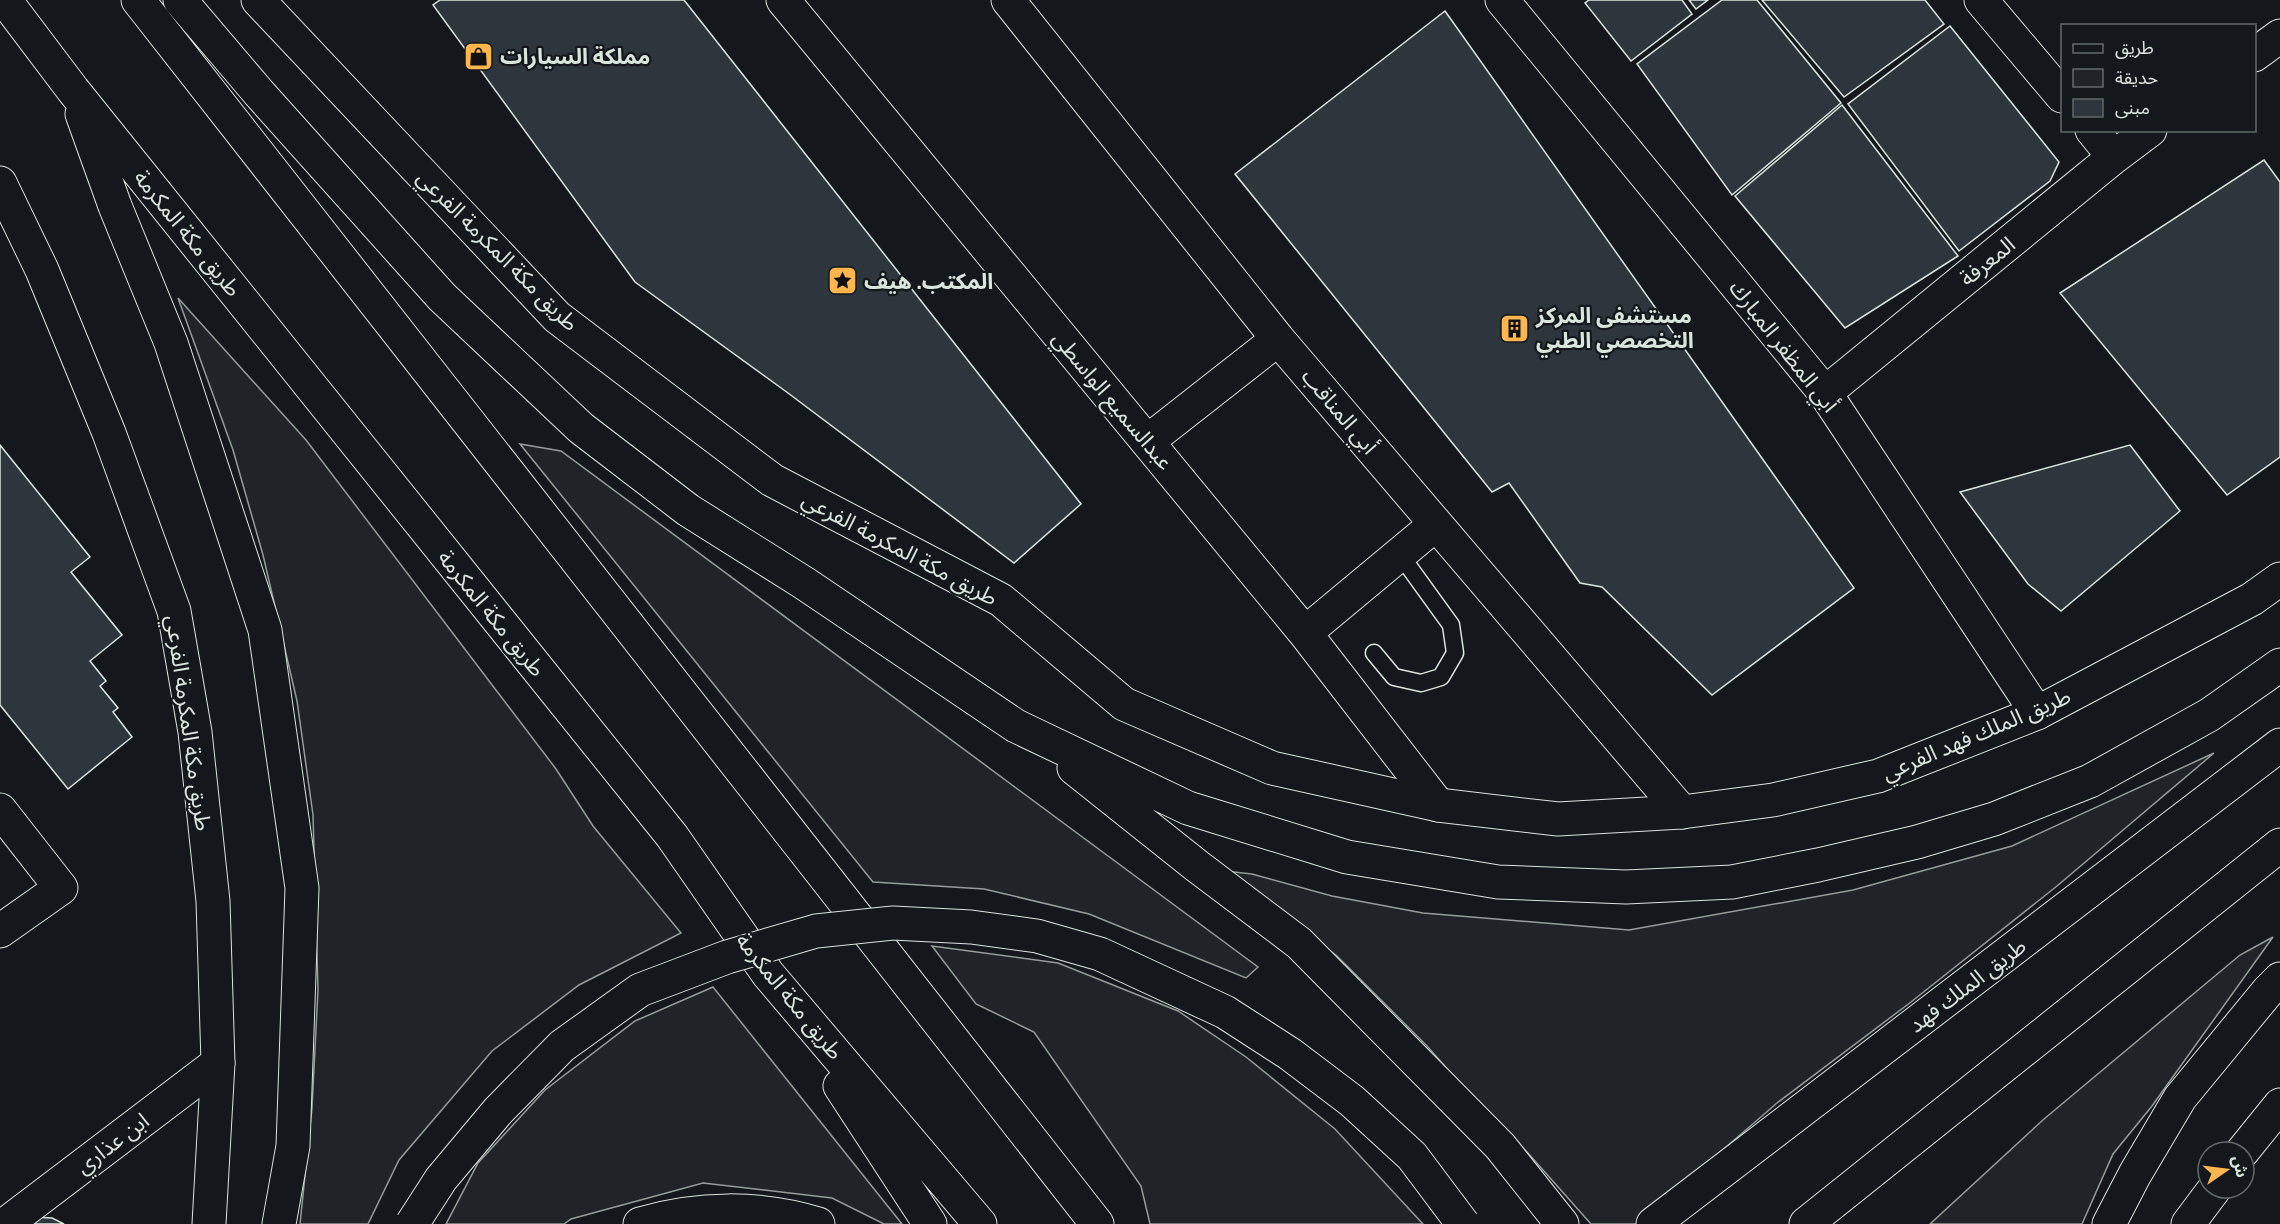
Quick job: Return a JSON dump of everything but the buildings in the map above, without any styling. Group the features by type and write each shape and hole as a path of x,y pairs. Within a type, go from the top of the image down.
{"main road":[{"name":"طريق مكة المكرمة","path":"5,0 73,90 672,836 768,974 980,1224"},
{"path":"138,0 1089,1215"},
{"path":"180,0 259,93 442,297 580,428 688,510 804,583 1016,726 1084,775 1123,809 1299,943 1500,1146 1562,1224"},
{"name":"طريق مكة المكرمة الفرعي","path":"258,0 557,316 772,480 1001,600 1124,704 1272,768 1438,805 1558,819 1682,812"},
{"name":"عبدالسميع الواسطي","path":"783,0 1305,633 1438,805"},
{"name":"أبي المناقب","path":"1008,0 1278,339 1682,812"},
{"name":"أبي المظفر المبارك","path":"1502,0 1825,393 2037,713"},
{"path":"1981,0 2061,95"},
{"path":"2256,54 2280,36"},
{"path":"73,90 115,206 171,343 265,630 302,888 293,1146 279,1224"},
{"path":"2094,132 2114,157"},
{"name":"المعرفة","path":"1825,393 2147,132"},
{"name":"طريق مكة المكرمة الفرعي","path":"0,183 42,270 109,433 174,610 195,732 213,901 218,1063 208,1224"},
{"path":"1148,441 1278,339"},
{"path":"1305,633 1436,524"},
{"name":"طريق الملك فهد الفرعي","path":"1682,812 1773,800 1878,776 2037,713 2252,599 2280,579"},
{"path":"1016,726 1188,808 1347,857 1498,882 1626,887 1720,883 1818,865 1917,842 1994,819 2090,781 2209,715 2280,665"},
{"name":"طريق الملك فهد","path":"1653,1224 2280,745"},
{"path":"0,810 61,888 0,930"},
{"path":"1806,1224 2280,846"},
{"path":"412,1224 441,1179 498,1111 562,1046 640,990 727,957 816,931 893,923 971,927 1037,936 1100,954 1225,1012 1290,1054 1352,1101 1412,1156 1463,1224"},
{"path":"768,974 930,1224"},
{"path":"2109,1224 2135,1174 2180,1098 2280,979"},
{"name":"ابن عذاري","path":"6,1224 218,1063"},
{"path":"2252,1140 2280,1105"},
{"path":"2188,1224 2206,1200"},
{"path":"640,1224 679,1215 711,1211 775,1214 818,1224"}],"lane":[{"path":"1374,653 1394,677 1421,683 1441,677 1455,653 1451,625 1399,553"}],"green space":[{"path":"178,298 306,440 556,769 593,826 681,933 579,985 492,1051 399,1160 368,1224 300,1224 312,1108 318,990 313,815 297,701 263,555 233,450"},
{"path":"520,444 561,451 1258,967 1246,978 1089,914 984,889 873,882"},
{"path":"2214,753 2057,886 1911,1002 1777,1103 1637,1224 1591,1224 1427,1046 1337,956 1225,871 1252,874 1332,896 1423,913 1629,930 1853,890 2012,846"},
{"path":"2273,937 2152,1106 2113,1154 2082,1224 1930,1224 2044,1119 2240,955"},
{"path":"932,946 1058,963 1178,1011 1246,1057 1335,1129 1423,1224 1150,1224 1141,1186 1034,1032 976,1004"},
{"path":"713,987 902,1224 884,1224 832,1198 703,1183 571,1219 564,1224 446,1224 478,1163 545,1090 635,1021"}],"place":[{"name":"مملكة السيارات","path":"479,56"},
{"name":"المكتب. هيف","path":"843,281"},
{"name":"مستشفى المركز التخصصي الطبي","path":"1515,328"}]}
